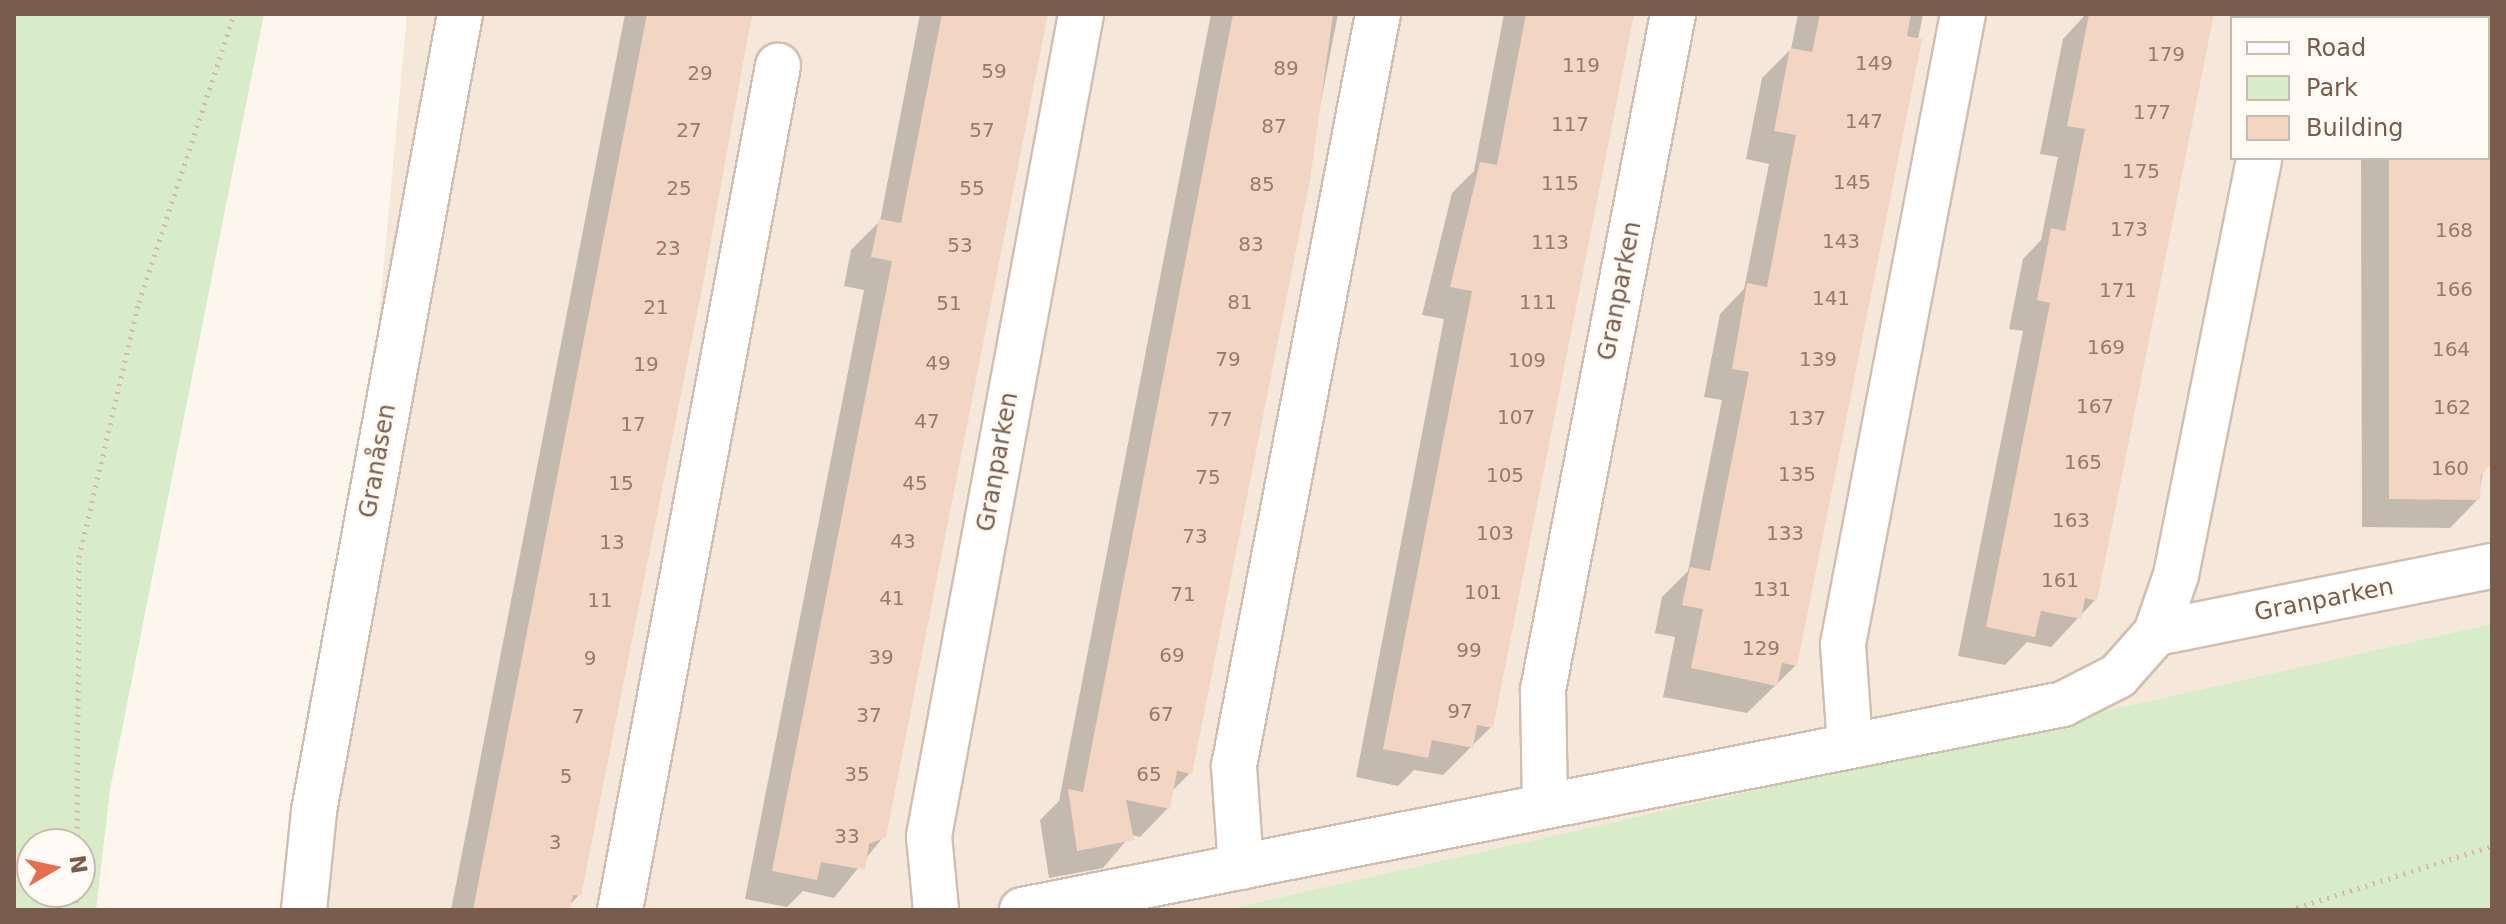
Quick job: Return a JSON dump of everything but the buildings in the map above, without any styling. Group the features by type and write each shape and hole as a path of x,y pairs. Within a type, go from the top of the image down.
{"street":[{"name":"Granåsen","path":"304,910 314,811 460,14"},
{"name":"Granparken","path":"936,910 929,836 1081,14"},
{"path":"1241,867 1234,766 1378,14"},
{"name":"Granparken","path":"1545,806 1543,690 1673,14"},
{"path":"1850,745 1843,644 1963,14"},
{"path":"620,910 778,66"},
{"path":"1022,910 2063,704 2118,676 2156,633 2176,575 2259,160"},
{"name":"Granparken","path":"2156,633 2492,566"}],"path":[{"path":"77,828 79,557 139,302 234,14"},
{"path":"2289,910 2492,846"}],"shaded area":[{"path":"407,14 2492,14 2492,910 324,910"}],"green space":[{"path":"14,14 264,14 110,790 96,910 14,910"},
{"path":"2492,624 2492,910 1225,910"}]}
